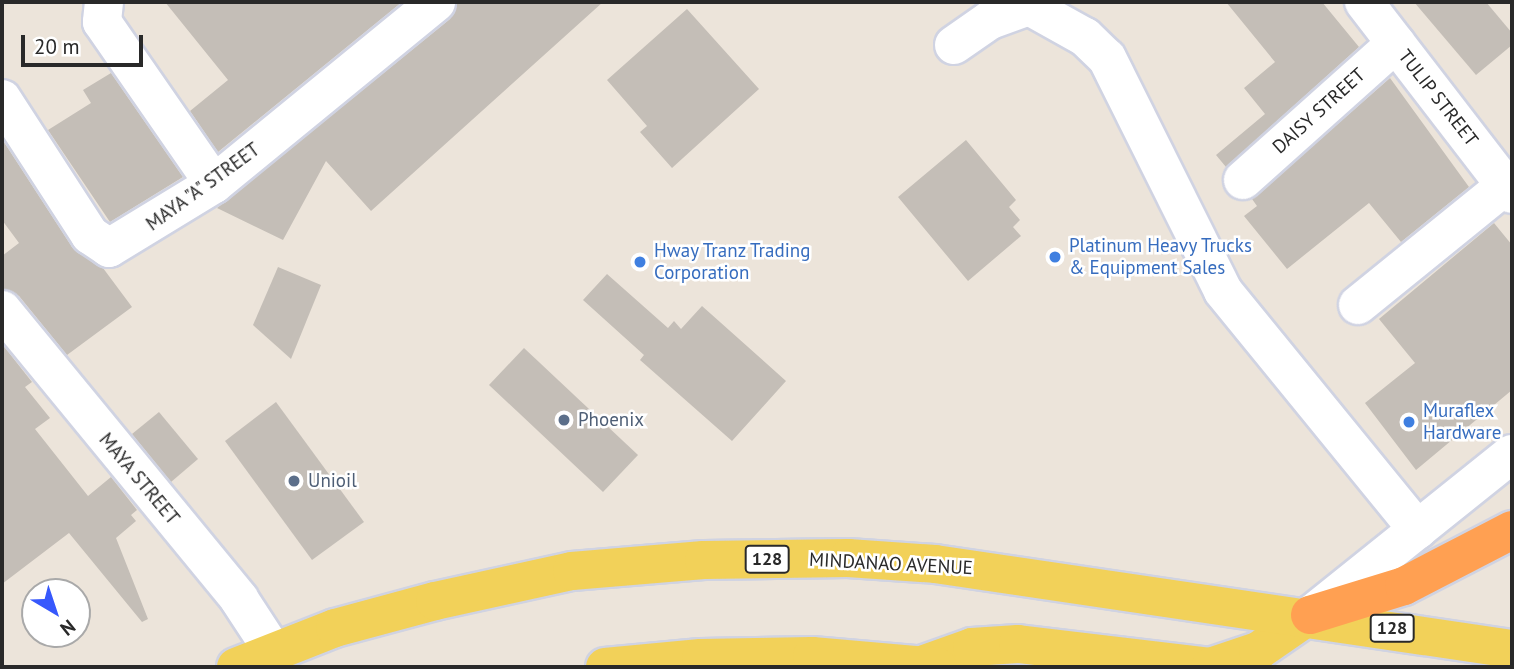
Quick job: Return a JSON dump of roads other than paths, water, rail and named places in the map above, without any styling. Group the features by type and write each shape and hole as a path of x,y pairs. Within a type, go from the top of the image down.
{"highway":[{"path":"1310,615 1404,586 1512,530"}],"main road":[{"name":"MINDANAO AVENUE","path":"236,667 273,652 423,604 572,571 704,559 848,558 935,564 1310,615 1512,649"},
{"path":"605,667 812,656 930,666 972,647 1018,644 1210,667 1258,651 1310,615"}],"street":[{"path":"104,2 102,22 214,184"},
{"name":"MAYA \"A\" STREET","path":"2,99 90,235 109,248 214,184 436,2"},
{"name":"TULIP STREET","path":"1364,2 1509,189"},
{"path":"954,45 990,20 1029,6 1085,37 1107,58 1139,114 1223,291 1418,530"},
{"name":"DAISY STREET","path":"1243,180 1395,43"},
{"path":"1358,304 1509,189"},
{"name":"MAYA STREET","path":"2,310 239,599 273,652"},
{"path":"1310,615 1512,454"}],"place":[{"name":"Platinum Heavy Trucks & Equipment Sales","path":"1055,257"},
{"name":"Hway Tranz Trading Corporation","path":"640,262"},
{"name":"Phoenix","path":"564,420"},
{"name":"Muraflex Hardware","path":"1409,422"},
{"name":"Unioil","path":"294,481"}]}
